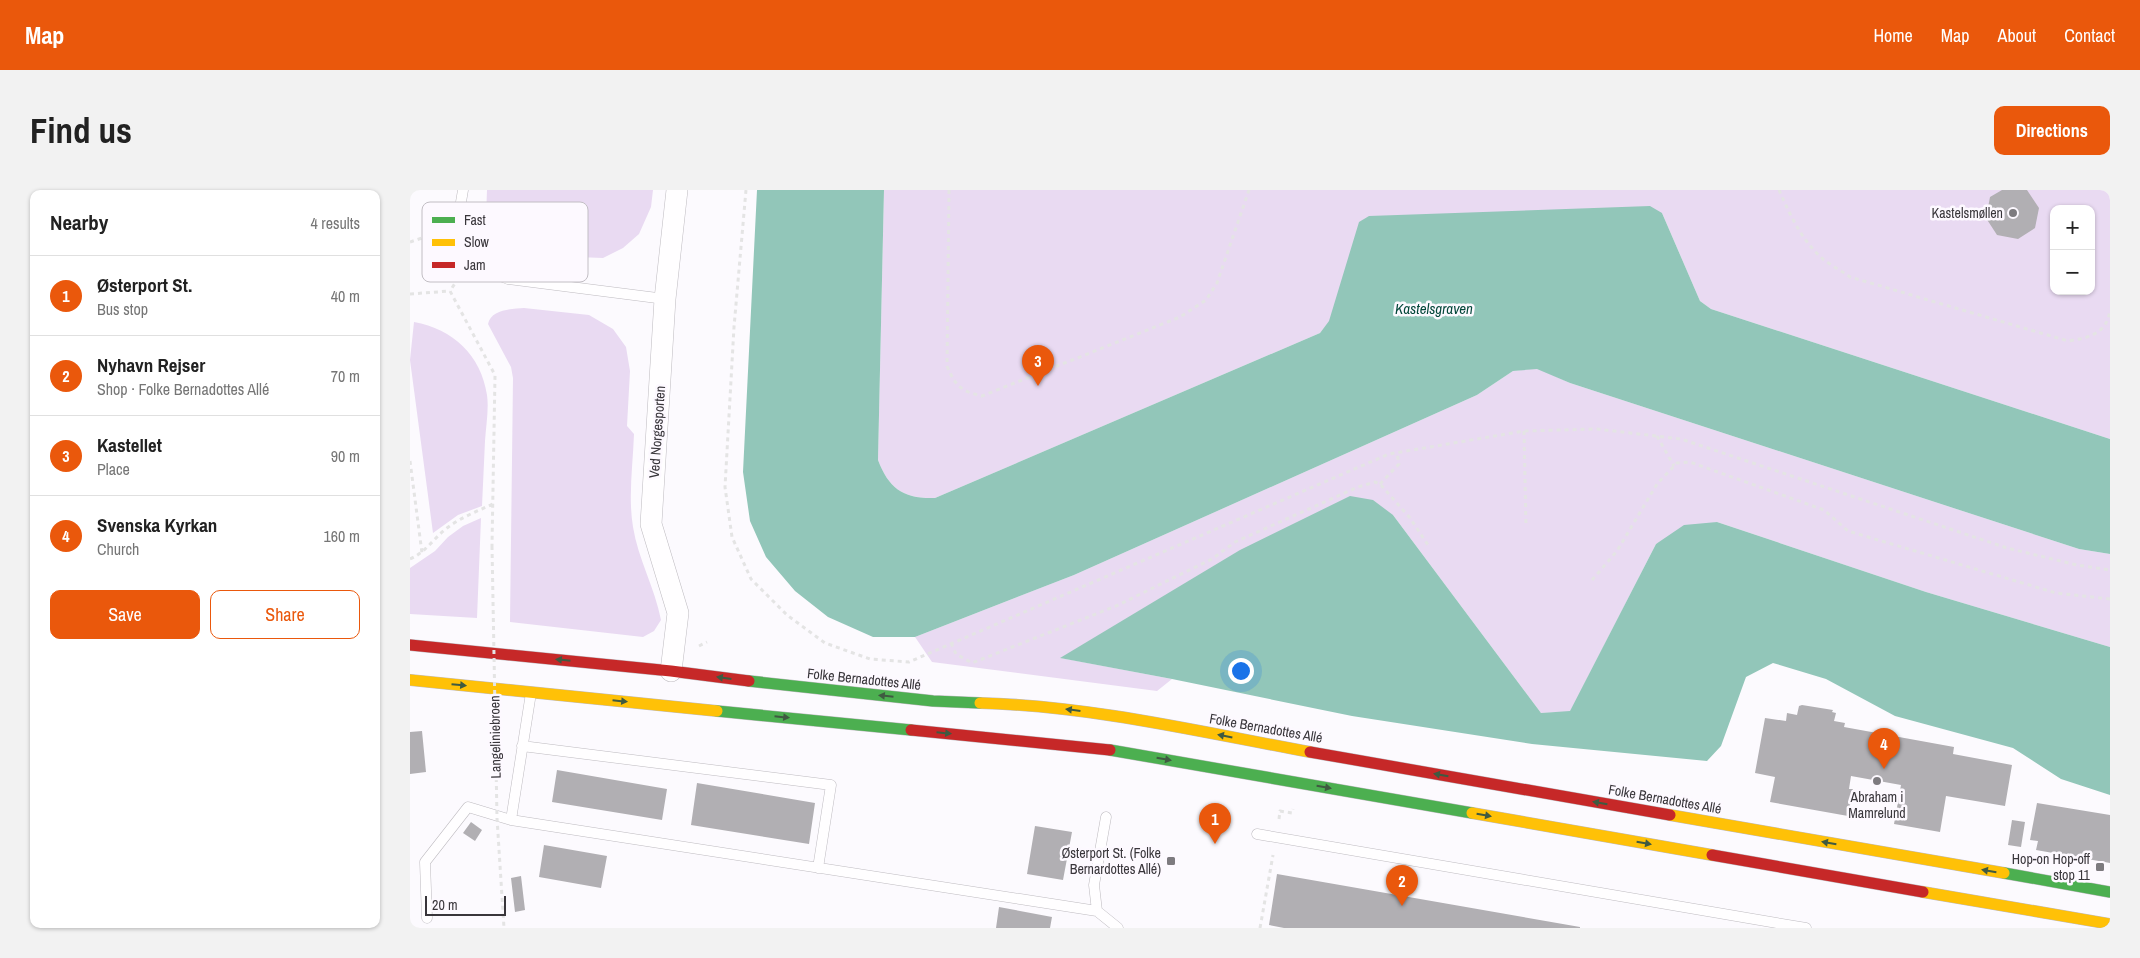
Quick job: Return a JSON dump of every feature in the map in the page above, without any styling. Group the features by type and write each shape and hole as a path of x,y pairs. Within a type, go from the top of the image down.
{"main road":[{"name":"Folke Bernadottes Allé","path":"410,645 671,671 778,685 933,701 1022,704 1121,716 1273,746 2110,892"},
{"path":"410,680 1116,751 2110,924"}],"street":[{"name":"Ved Norgesporten","path":"671,671 678,613 651,524 665,299 677,190"}],"lane":[{"path":"532,282 665,299"},
{"path":"511,820 531,692"},
{"path":"522,746 831,785 818,868"},
{"path":"427,918 425,862 468,807 511,820 1097,912 1118,928"},
{"path":"1097,912 1094,885 1106,818"},
{"path":"1257,834 1806,928"}],"path":[{"path":"746,190 734,326 726,487 732,537 751,578 787,615 825,643 870,659 909,662 1379,458 1397,453 1524,431 1597,429 1681,439 2007,548 2077,565 2110,570"},
{"path":"950,190 947,366 954,383 967,393 982,396 1180,317 1206,300 1217,282 1249,190"},
{"path":"1779,190 1792,219 1809,244 1824,260 1850,277 2068,342 2088,338 2099,333 2109,317 2110,310"},
{"path":"410,242 422,238"},
{"path":"410,294 450,291 456,282"},
{"name":"Langeliniebroen","path":"450,291 496,375 492,546 497,818 504,928"},
{"path":"1524,431 1526,526"},
{"path":"1657,436 1674,466"},
{"path":"1380,484 1399,464 1397,453"},
{"path":"410,461 422,553"},
{"path":"1592,580 1616,551 1656,484 1677,463 1690,462 1824,510 1848,531 2056,593 2110,599"},
{"path":"951,644 956,654 972,664 1116,606 1212,560 1235,542 1358,487 1375,482 1380,484 1410,518 1430,548"},
{"path":"410,559 422,553 446,529 478,510 493,504"},
{"path":"1260,928 1280,811 1292,813 1293,808"}],"shaded area":[{"path":"487,190 653,190 651,207 639,234 623,248 603,258 588,257 588,202 487,202"},
{"path":"884,190 2110,190 2110,439 1711,309 1700,301 1662,213 1329,322 1320,333 935,498 915,497 906,494 893,485 882,470 878,460"},
{"path":"524,308 589,315 613,329 626,347 630,371 627,426 634,434 631,492 633,527 635,539 655,596 661,620 654,631 643,637 510,622 513,378 511,367 488,324 493,315 508,310"},
{"path":"414,322 441,331 463,346 479,368 488,400 482,506 458,515 433,533 410,360"},
{"path":"1537,368 1570,383 2079,549 2110,554 2110,647 1926,592 1717,522 1656,544 1570,712 1541,713 1393,515 1061,658 1172,679 1157,691 932,662 915,637 1074,575 1477,395 1513,371"},
{"path":"481,518 477,618 410,614 410,568 435,551 448,537 463,526"}],"water":[{"name":"Kastelsgraven","path":"757,190 884,190 878,460 882,470 893,485 906,494 915,497 935,498 1320,333 1329,321 1359,222 1369,216 1650,206 1662,213 1700,301 1711,309 2110,439 2110,554 2079,549 1570,383 1537,369 1513,371 1477,395 1074,575 915,637 873,637 828,617 795,591 766,557 750,521 743,472"},
{"path":"1350,496 1373,500 1393,515 1541,713 1570,711 1656,544 1684,525 1717,522 1926,592 2110,647 2110,795 2061,779 2013,748 1895,716 1826,679 1773,663 1746,677 1721,746 1707,761 1532,744 1352,716 1060,658 1240,550"}],"building":[{"name":"Kastelsmøllen","path":"2002,190 2027,190 2039,208 2035,228 2018,239 1997,235 1986,218 1990,197"},
{"path":"1799,706 1833,710 1832,712 1836,713 1834,721 1845,723 1844,727 1954,747 1953,754 2012,765 2005,806 1946,796 1940,832 1894,824 1901,785 1851,776 1849,789 1853,789 1848,816 1770,802 1775,777 1755,773 1765,718 1786,721 1787,713 1797,715"},
{"path":"422,731 426,772 410,774 410,732"},
{"path":"557,770 667,789 662,820 552,802"},
{"path":"697,783 815,803 809,844 691,825"},
{"path":"2037,803 2110,815 2110,863 2036,850 2038,841 2030,840"},
{"path":"2012,820 2025,822 2021,847 2008,845"},
{"path":"471,822 482,830 475,841 463,833"},
{"path":"1035,826 1072,832 1063,880 1027,874"},
{"path":"544,845 607,856 601,888 539,877"},
{"path":"1277,874 1580,928 1284,928 1269,925"},
{"path":"521,876 525,910 515,912 511,878"},
{"path":"999,907 1052,917 1050,928 996,928"}],"traffic: fast":[{"path":"749,681 933,701 980,703"},
{"path":"717,711 911,730"},
{"path":"1110,750 1472,813"},
{"path":"2004,873 2110,892"}],"traffic: slow":[{"path":"410,680 717,711"},
{"path":"980,703 1063,709 1146,721 1310,752"},
{"path":"1472,813 1712,855"},
{"path":"1670,815 2004,873"},
{"path":"1923,892 2110,924"}],"traffic: jam":[{"path":"410,645 671,671 749,681"},
{"path":"911,730 1110,750"},
{"path":"1310,752 1670,815"},
{"path":"1712,855 1923,892"}],"place":[{"name":"Kastelsmøllen","path":"2013,213"},
{"name":"Kastellet","path":"1038,386"},
{"name":"Svenska Kyrkan","path":"1884,769"},
{"name":"Abraham i Mamrelund","path":"1877,781"},
{"name":"Østerport St.","path":"1215,844"},
{"name":"Østerport St. (Folke Bernardottes Allé)","path":"1171,861"},
{"name":"Hop-on Hop-off stop 11","path":"2100,867"},
{"name":"Nyhavn Rejser","path":"1402,906"}]}
